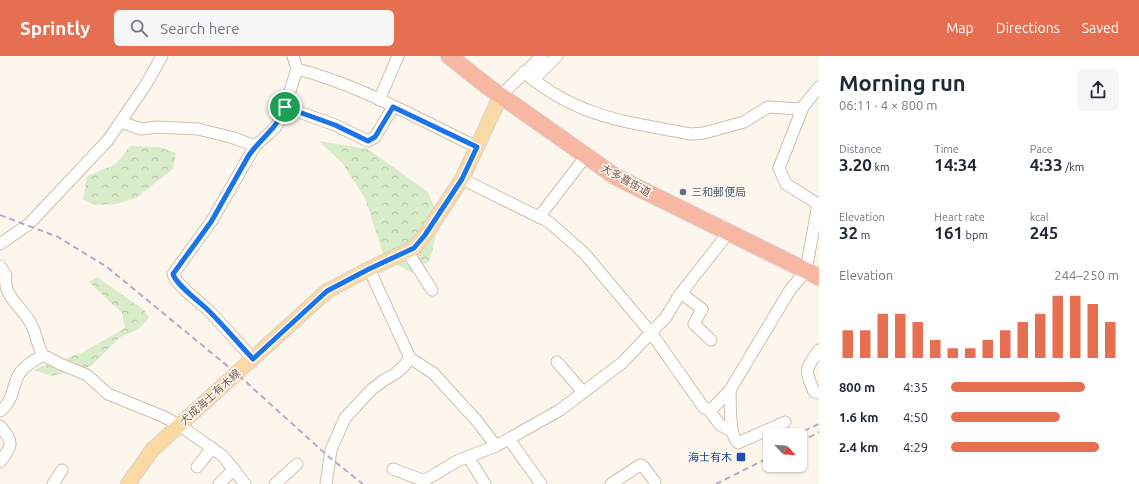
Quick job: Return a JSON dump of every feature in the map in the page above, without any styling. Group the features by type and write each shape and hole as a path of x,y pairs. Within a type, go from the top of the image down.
{"highway":[{"name":"大多喜街道","path":"449,56 616,177 813,274"}],"main road":[{"name":"犬成海士有木線","path":"128,484 152,450 327,291 414,248 425,235 462,179 501,95"}],"street":[{"path":"0,244 18,233 38,215 108,140 121,122 162,56"},
{"path":"253,359 191,293 175,281 173,274 214,217 255,146 275,128 285,107 297,69 293,56"},
{"path":"379,100 398,56"},
{"path":"501,95 542,56"},
{"path":"533,80 557,56"},
{"path":"297,69 320,75 379,100 477,147"},
{"path":"524,72 551,94 610,118 691,134 704,133 744,122 768,107 802,109"},
{"path":"709,410 716,406 730,390 786,297 813,274 818,202 786,184 779,168 802,109 819,87"},
{"path":"285,107 335,125 368,141 375,137 393,107"},
{"path":"121,122 141,129 157,127 198,130 234,138 255,146"},
{"path":"539,217 586,156"},
{"path":"462,179 549,222 584,253 652,334 704,408 709,410 720,425 732,431"},
{"path":"393,469 422,480 427,479 454,462 496,446 560,410 608,374 652,334 666,317 681,293 729,232"},
{"path":"407,251 432,290"},
{"path":"0,266 6,275 4,285 15,304 32,324 43,355 87,375 108,394 162,416 179,425 223,456 245,484"},
{"path":"369,269 410,358 433,373 477,421 496,446"},
{"path":"681,293 702,309 694,324 711,340"},
{"path":"819,350 806,371 814,392 819,393"},
{"path":"0,411 7,405 11,398 17,378 22,371 43,355"},
{"path":"326,484 331,450 345,418 371,390 399,371 410,358"},
{"path":"557,362 583,392"},
{"path":"730,390 732,431 734,439 738,443 785,422"},
{"path":"0,426 11,439 11,444 0,462"},
{"path":"509,439 541,484"},
{"path":"197,467 212,448"},
{"path":"468,457 485,484"},
{"path":"275,484 297,464"},
{"path":"611,484 640,465 643,466 654,482"},
{"path":"219,484 234,469"},
{"path":"53,484 62,470"}],"green space":[{"path":"319,141 368,149 428,192 439,220 430,261 412,273 384,257 365,198 343,164"},
{"path":"130,146 159,147 176,153 173,169 136,198 116,204 94,205 83,199 87,176 116,164"},
{"path":"97,277 144,310 149,318 139,329 120,337 91,366 52,376 33,370 83,352 125,328 122,313 89,282"}],"railway":[{"path":"0,215 58,237 107,267 236,373 329,457 363,484"},
{"path":"807,430 819,424"},
{"path":"807,438 819,432"},
{"path":"716,484 763,460"}],"place":[{"name":"三和郵便局","path":"683,192"},
{"name":"海士有木","path":"741,457"}],"route":[{"path":"285,107 335,125 368,141 375,137 393,107 477,147 462,179 425,235 414,248 327,291 253,359 210,312 191,293 175,281 173,274 211,222 255,146 275,128 285,107"}]}
